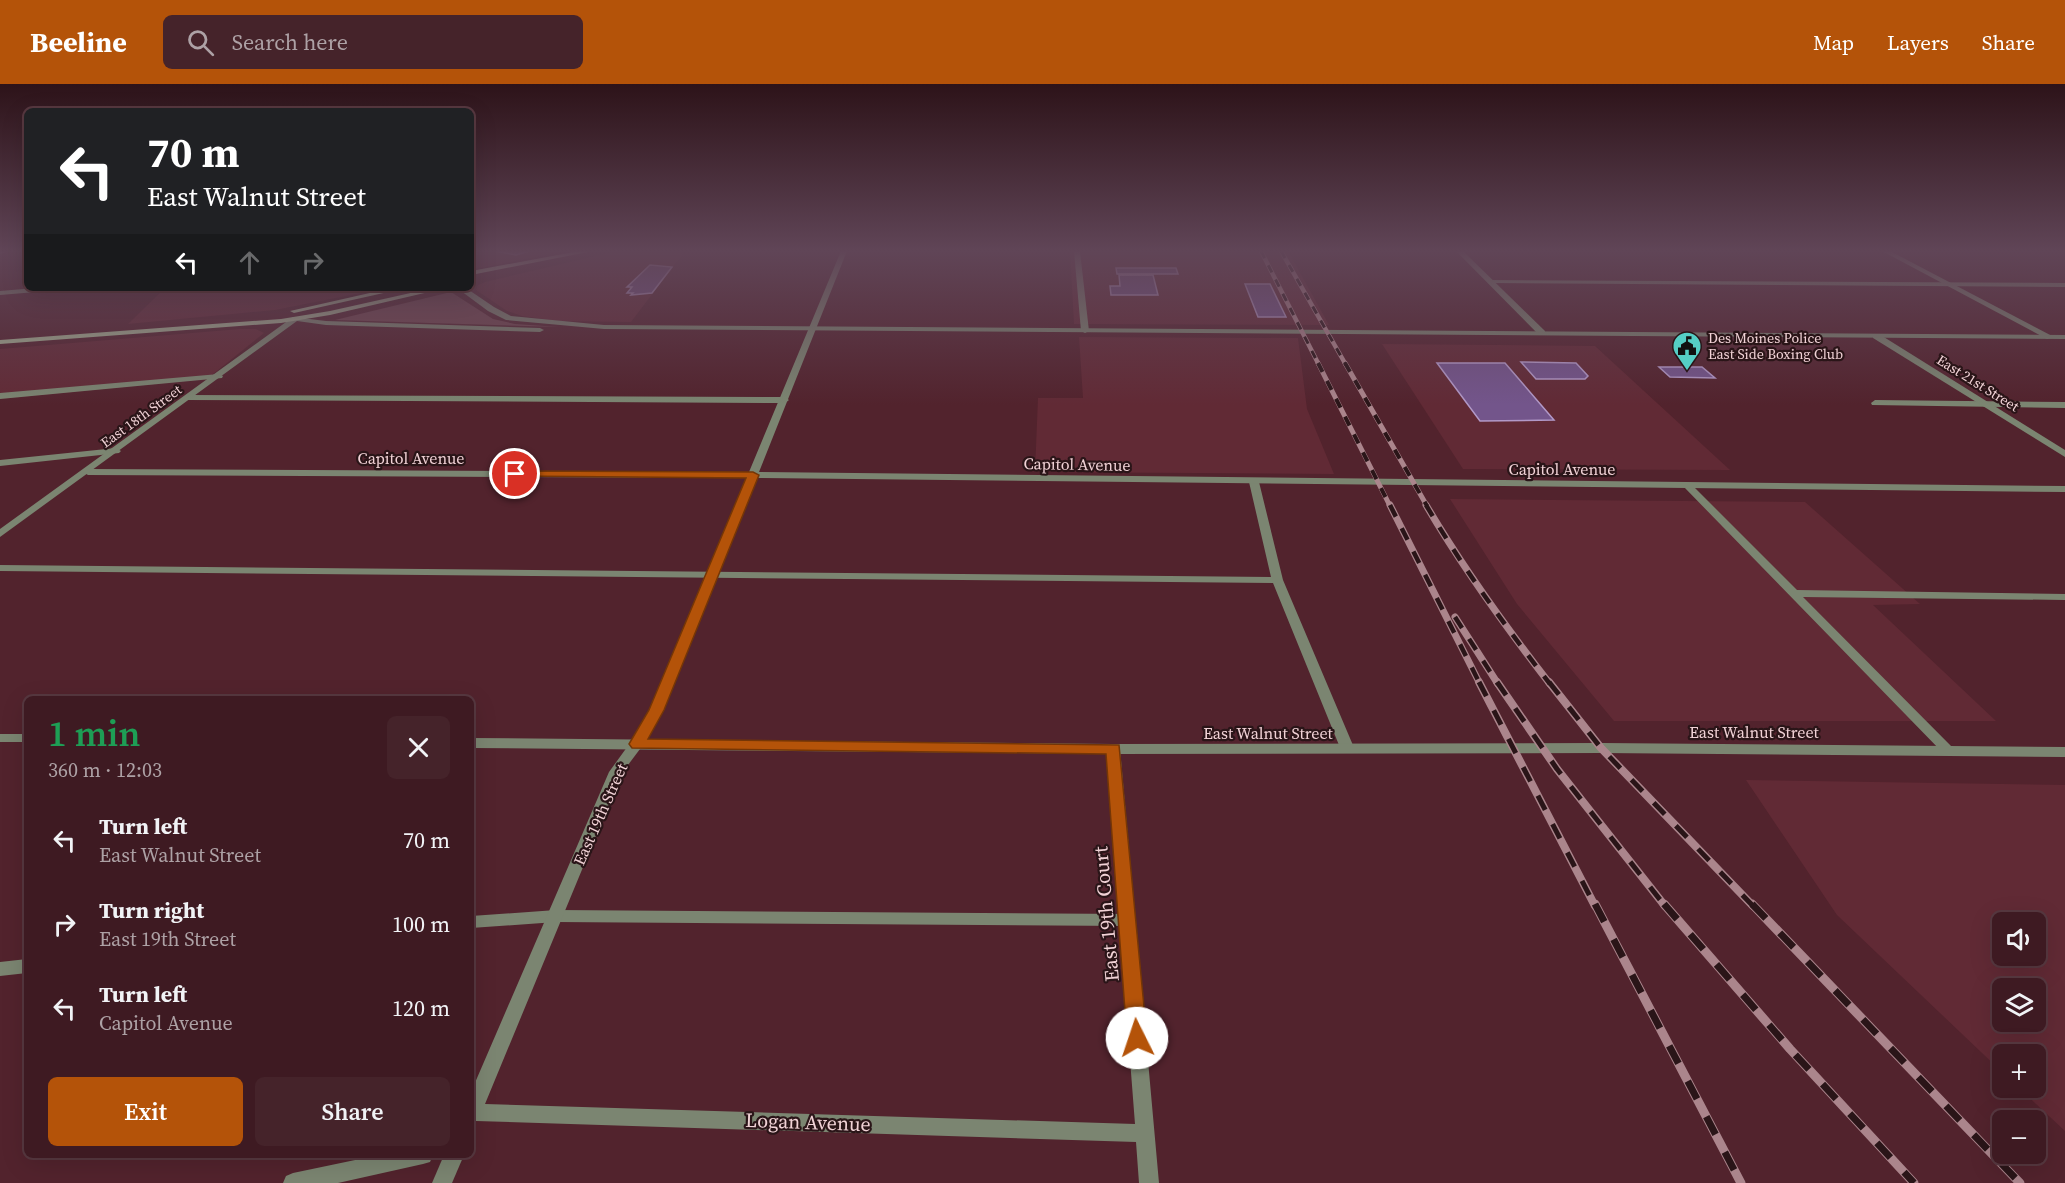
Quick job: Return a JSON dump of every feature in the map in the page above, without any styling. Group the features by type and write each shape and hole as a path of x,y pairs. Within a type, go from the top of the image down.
{"main road":[{"path":"296,315 346,302"},
{"path":"0,342 177,327 216,326 365,302"}],"street":[{"path":"481,302 509,318 604,327"},
{"name":"East 19th Street","path":"474,1106 616,772 637,744 657,710 824,302"},
{"path":"1082,302 1085,331"},
{"path":"1511,302 1542,333"},
{"path":"1984,302 2050,337"},
{"path":"296,315 326,323 512,330 604,327 2065,337"},
{"name":"East 18th Street","path":"0,534 219,376 296,315"},
{"name":"East 21st Street","path":"1876,336 2065,454"},
{"path":"0,396 219,376"},
{"path":"189,398 785,400"},
{"path":"1875,403 2065,405"},
{"path":"0,463 116,451"},
{"name":"Capitol Avenue","path":"88,472 753,475 2065,489"},
{"path":"1254,482 1278,580 1348,750"},
{"path":"1688,485 1948,750"},
{"path":"0,568 1278,580"},
{"path":"1794,593 2065,597"},
{"path":"0,738 24,738"},
{"name":"East Walnut Street","path":"474,743 1113,749 2065,752"},
{"name":"East 19th Court","path":"1113,749 1149,1183"},
{"path":"474,922 556,916 1128,920"},
{"path":"0,969 24,966"},
{"name":"Logan Avenue","path":"474,1113 1144,1133"},
{"path":"293,1183 409,1158"},
{"path":"442,1183 453,1158"}],"shaded area":[{"path":"150,302 314,302 275,310 128,324"},
{"path":"408,302 467,302 493,319 515,324 559,327 335,320"},
{"path":"494,302 646,302 631,322 558,321 522,316 507,311"},
{"path":"1073,302 1316,302 1329,325 1074,324"},
{"path":"256,329 264,333 207,379 0,399 0,349"},
{"path":"1079,337 1298,338 1307,409 1334,474 1035,472 1038,398 1083,398"},
{"path":"1382,344 1595,346 1730,470 1463,469"},
{"path":"1450,499 1805,502 1920,604 1873,605 1996,721 1614,721 1517,604"},
{"path":"1746,780 2065,785 2065,1131 2046,1113 2046,1110 2043,1110 2030,1098 2046,1098 2046,1044 1992,1044 1992,1062 1837,915"}],"building":[{"path":"1252,302 1279,302 1286,317 1258,317"},
{"path":"1521,362 1576,363 1588,376 1585,379 1536,379"},
{"path":"1437,363 1505,363 1554,420 1480,421"},
{"name":"Des Moines Police East Side Boxing Club","path":"1659,367 1702,367 1715,378 1670,377"}],"railway":[{"path":"1287,302 1319,365"},
{"path":"1310,302 1346,365"},
{"path":"1318,363 1390,506"},
{"path":"1345,363 1427,506"},
{"path":"1390,505 1480,684"},
{"path":"1426,505 1485,596 1550,684"},
{"path":"1455,617 1498,684"},
{"path":"1479,682 1595,906"},
{"path":"1497,682 1557,769 1665,906"},
{"path":"1549,682 1601,748 1753,906"},
{"path":"1595,904 1741,1183"},
{"path":"1664,904 1790,1049 1914,1183"},
{"path":"1752,904 2020,1183"}],"place":[{"name":"Des Moines Police East Side Boxing Club","path":"1687,372"}],"route":[{"path":"515,474 753,475 657,710 637,744 1113,749 1137,1038"}]}
